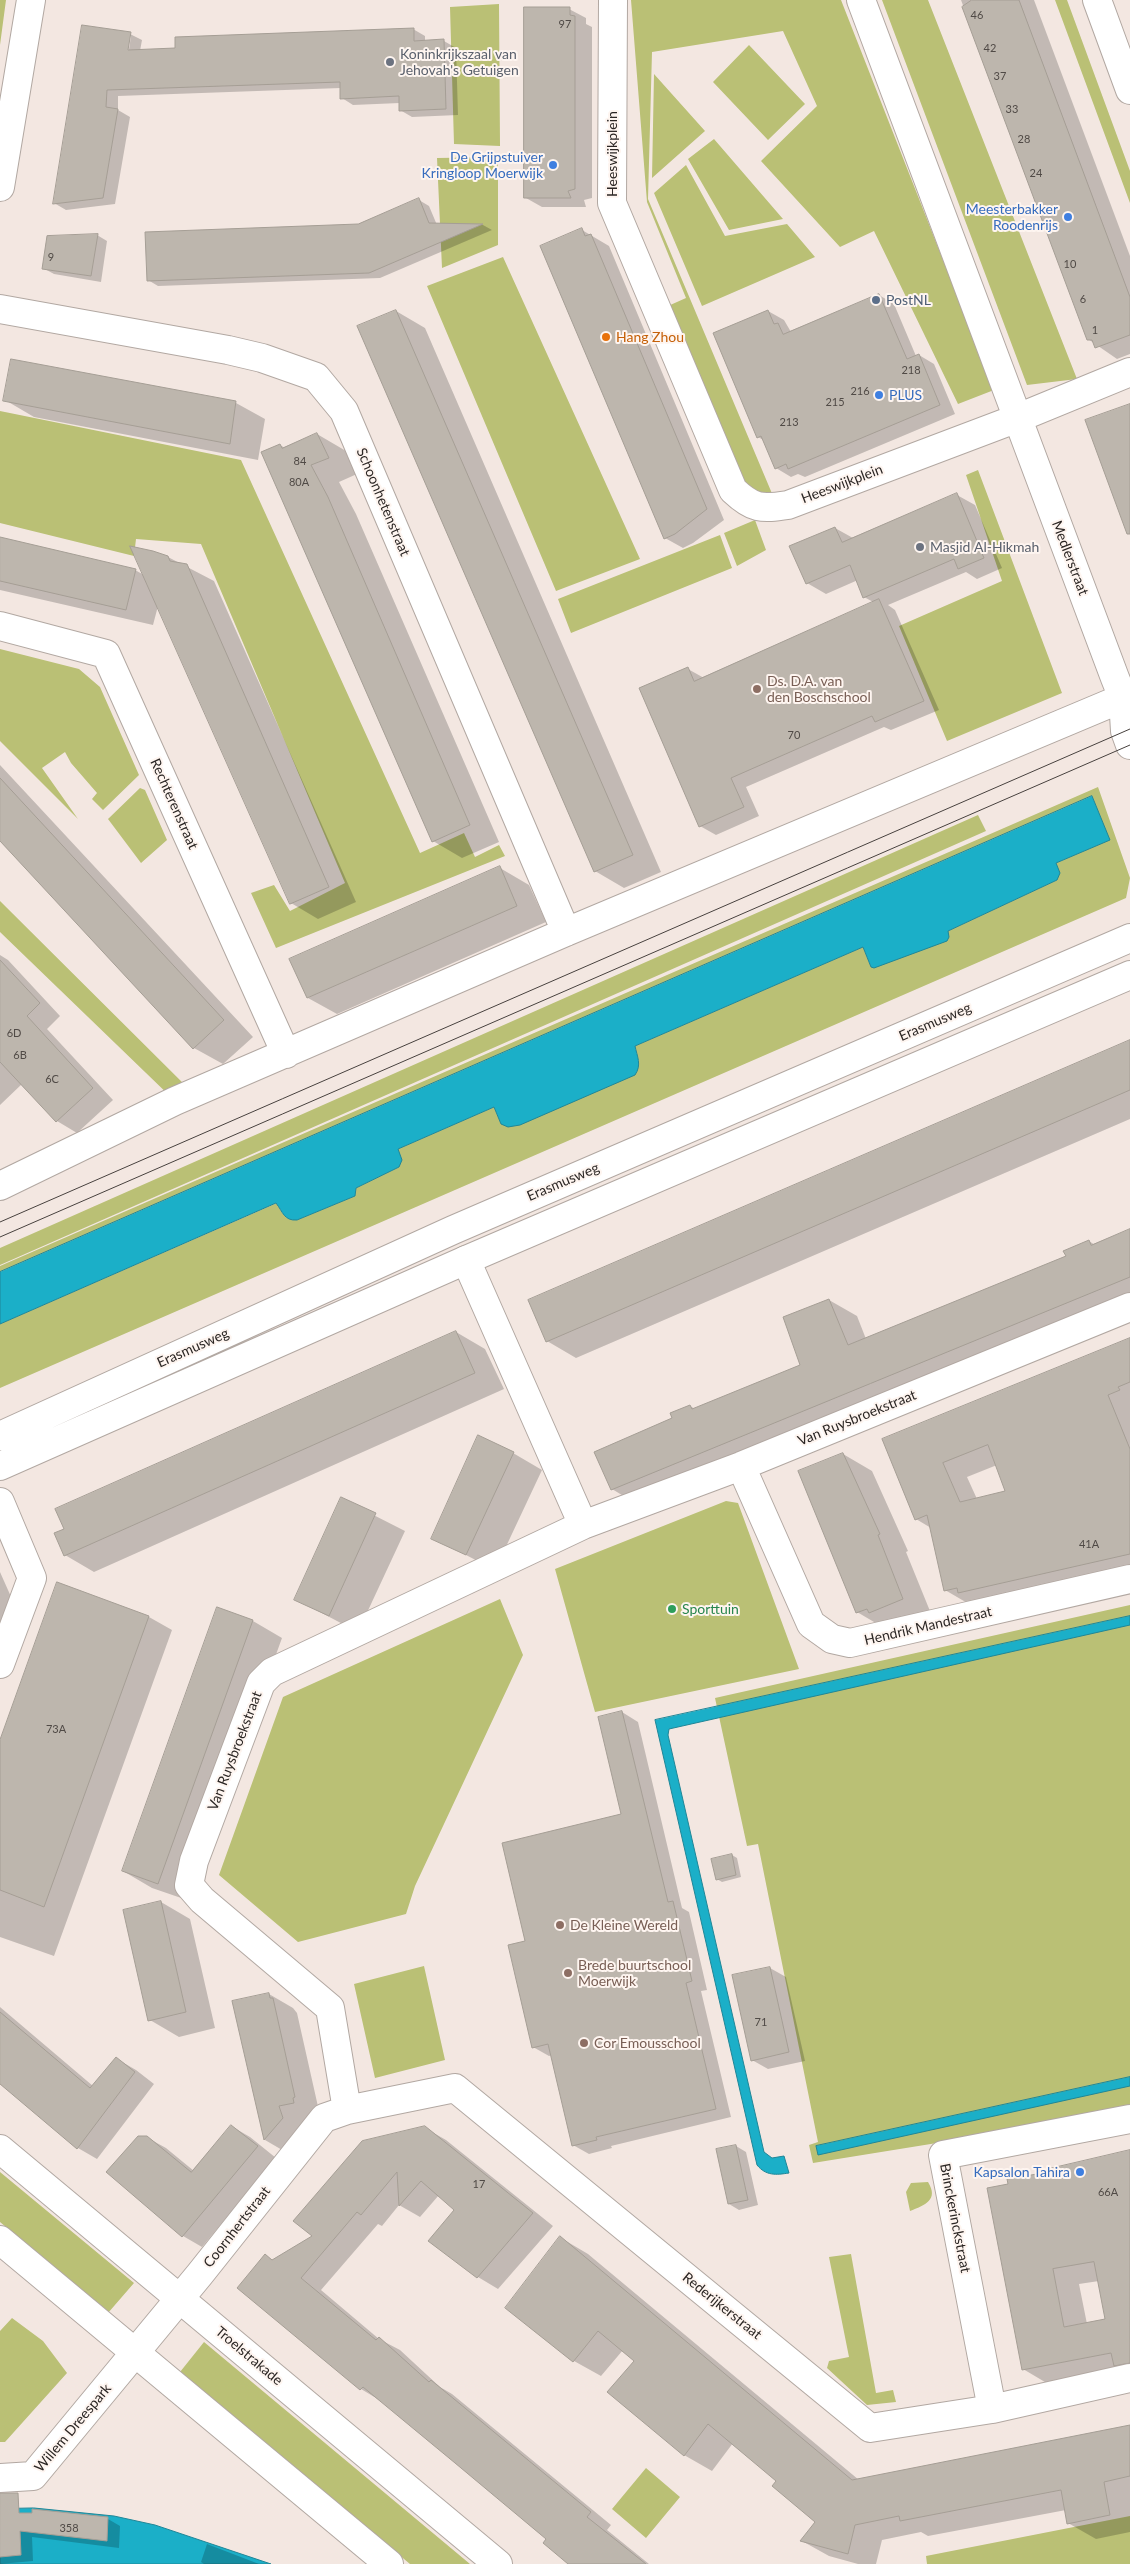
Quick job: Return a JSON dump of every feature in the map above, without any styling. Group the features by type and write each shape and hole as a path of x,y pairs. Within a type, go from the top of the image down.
{"street":[{"path":"0,187 31,0"},
{"name":"Heeswijkplein","path":"613,0 612,203 733,490 754,506 766,508 788,505 1018,418 1130,372"},
{"path":"860,0 1018,418"},
{"path":"1097,0 1130,90"},
{"name":"Schoonhetenstraat","path":"0,309 237,352 262,358 316,378 344,411 566,932"},
{"name":"Medlerstraat","path":"1018,418 1128,700 1125,731 1130,745"},
{"name":"Rechterenstraat","path":"0,626 106,654 286,1054"},
{"path":"0,1186 175,1102 566,932 1128,700"},
{"name":"Erasmusweg","path":"0,1436 453,1230 1130,938"},
{"path":"0,1466 466,1260 1130,975"},
{"path":"466,1260 582,1525"},
{"name":"Van Ruysbroekstraat","path":"347,2110 330,2008 202,1900 189,1885 194,1861 261,1683 272,1672 582,1525 741,1466 1130,1306"},
{"name":"Hendrik Mandestraat","path":"741,1466 812,1624 832,1639 850,1644 1130,1579"},
{"path":"0,1502 32,1578 0,1664"},
{"name":"Rederijkerstraat","path":"347,2110 455,2088 870,2428 992,2409 1130,2378"},
{"name":"Coornhertstraat","path":"134,2354 324,2118 347,2110"},
{"name":"Brinckerinckstraat","path":"992,2409 943,2155 1130,2119"},
{"name":"Troelstrakade","path":"0,2149 498,2564"},
{"path":"0,2240 134,2354 389,2564"},
{"name":"Willem Dreespark","path":"0,2478 33,2476 134,2354"}],"green space":[{"path":"0,0 6,0 0,45"},
{"path":"631,0 841,0 994,390 958,404 874,231 840,247 761,161 817,106 783,31 652,52 648,199 776,503 748,507 668,306 686,298 647,202"},
{"path":"882,0 928,0 1077,379 1027,385"},
{"path":"1055,0 1067,0 1130,171 1130,203"},
{"path":"499,4 500,146 454,144 450,7"},
{"path":"749,45 805,104 768,140 713,82"},
{"path":"654,74 705,131 652,178"},
{"path":"714,139 783,219 729,230 688,159"},
{"path":"498,157 498,245 442,268 437,158"},
{"path":"686,165 725,236 787,224 815,257 702,306 654,193"},
{"path":"503,257 640,559 556,591 427,286"},
{"path":"0,411 241,460 420,853 464,833 475,857 499,845 505,856 276,948 251,893 274,885 290,911 345,883 201,544 136,539 134,556 0,523"},
{"path":"978,470 1062,693 947,741 899,626 1002,581 966,475"},
{"path":"755,520 766,550 737,566 724,533"},
{"path":"720,535 732,568 571,633 558,599"},
{"path":"0,649 79,669 100,687 139,775 103,810 92,799 97,793 71,763 65,752 42,768 78,819 0,741"},
{"path":"1098,787 1130,878 1126,898 0,1388 0,1324 277,1203 287,1218 297,1220 355,1196 356,1188 399,1167 398,1149 494,1107 501,1124 639,1064 635,1046 863,947 871,967 1057,880 1056,863 1109,840 1092,796 0,1272 0,1266"},
{"path":"140,788 145,790 167,840 141,863 108,819"},
{"path":"978,815 986,831 0,1265 0,1248"},
{"path":"0,901 194,1094 175,1101 0,932"},
{"name":"Sporttuin","path":"726,1501 738,1503 799,1669 595,1712 555,1569"},
{"path":"500,1599 523,1655 415,1886 406,1914 298,1942 219,1875 283,1697"},
{"path":"1130,1605 1130,2105 1036,2127 813,2163 809,2145 818,2142 758,1844 747,1846 715,1698"},
{"path":"424,1966 445,2060 375,2078 354,1984"},
{"path":"0,2172 134,2283 108,2313 0,2222"},
{"path":"928,2182 932,2193 931,2198 925,2204 910,2211 906,2192 911,2183"},
{"path":"851,2254 876,2393 893,2390 896,2402 867,2405 827,2368 829,2361 849,2357 829,2257"},
{"path":"12,2318 43,2341 67,2373 5,2442 0,2442 0,2331"},
{"path":"204,2342 470,2564 410,2564 180,2372"},
{"path":"646,2468 680,2497 646,2538 612,2509"},
{"path":"1130,2516 1130,2564 927,2564 926,2556"}],"water":[{"path":"1092,796 1110,840 1056,863 1060,873 1057,880 948,931 949,937 947,941 874,968 871,967 863,947 635,1046 639,1064 635,1075 520,1125 508,1127 501,1124 494,1107 398,1149 402,1160 399,1167 356,1188 355,1196 297,1220 286,1217 276,1203 0,1324 0,1272"},
{"path":"1130,1616 1130,1625 669,1729 668,1735 764,2152 772,2158 784,2156 789,2173 768,2173 760,2169 757,2165 655,1720"},
{"path":"1130,2077 1130,2086 818,2155 816,2146"},
{"path":"34,2508 114,2516 155,2525 271,2564 0,2564 0,2509"}],"building":[{"path":"972,0 1019,0 1130,297 1130,335 1095,348 1092,340 1087,340 962,7"},
{"path":"524,7 570,7 570,15 575,16 575,189 568,191 571,198 524,198"},
{"path":"82,25 131,32 128,50 175,48 175,37 414,28 414,41 444,39 446,109 399,111 399,96 340,99 340,82 107,90 106,107 118,109 103,198 53,204"},
{"path":"419,198 429,223 483,224 369,273 147,281 145,232 358,224"},
{"path":"582,228 585,236 591,234 707,509 675,534 664,539 540,246"},
{"path":"98,234 91,276 42,269 47,236"},
{"path":"879,294 907,359 919,354 940,405 788,469 786,464 775,469 761,436 757,438 713,333 768,310 774,324 778,323 783,334"},
{"path":"396,310 633,855 594,872 357,326"},
{"path":"11,359 236,401 230,444 3,401"},
{"path":"1130,404 1130,534 1127,534 1085,420"},
{"path":"317,433 329,458 311,465 328,497 470,825 432,842 261,452 280,444 282,448"},
{"name":"Masjid Al-Hikmah","path":"957,493 984,558 958,569 954,559 863,598 850,565 806,584 789,546 835,527 842,542"},
{"path":"0,537 136,569 126,610 0,581"},
{"path":"130,546 168,556 170,561 187,564 329,887 290,904"},
{"path":"879,599 924,701 875,722 872,716 731,778 744,807 699,827 639,688 688,667 694,681"},
{"path":"0,778 224,1020 193,1049 0,841"},
{"path":"500,866 517,906 307,998 289,959"},
{"path":"0,960 40,1003 27,1016 93,1088 56,1122 0,1062"},
{"path":"1130,1040 1130,1090 546,1342 528,1300"},
{"path":"1130,1229 1130,1277 611,1490 594,1452 672,1418 670,1413 690,1405 692,1409 800,1365 783,1317 829,1299 848,1345 1066,1256 1063,1251 1089,1240 1091,1245"},
{"path":"456,1331 475,1373 64,1556 54,1533 64,1529 55,1509"},
{"path":"1130,1338 1130,1382 1118,1387 1120,1390 1108,1395 1130,1449 1130,1554 958,1593 957,1588 944,1591 927,1515 915,1520 882,1439","holes":["988,1445 1005,1491 960,1502 943,1463"]},
{"path":"478,1435 514,1452 466,1555 431,1539"},
{"path":"843,1453 880,1534 878,1535 903,1599 869,1613 867,1609 856,1613 798,1471"},
{"path":"341,1497 376,1513 329,1616 294,1600"},
{"path":"57,1582 149,1616 44,1907 0,1890 0,1740"},
{"path":"217,1607 253,1620 158,1884 122,1871"},
{"path":"622,1711 668,1902 673,1901 692,1981 686,1983 716,2109 596,2137 597,2140 572,2146 548,2044 532,2048 508,1945 525,1941 502,1843 621,1814 598,1717"},
{"path":"732,1854 736,1875 716,1880 711,1859"},
{"path":"161,1901 186,2012 148,2021 123,1910"},
{"path":"770,1967 789,2052 751,2061 732,1975"},
{"path":"269,1993 270,1998 273,1998 295,2097 293,2098 294,2103 279,2106 283,2118 264,2140 232,2001"},
{"path":"0,2012 90,2088 116,2057 135,2072 77,2149 0,2084"},
{"path":"231,2125 258,2146 182,2237 106,2172 138,2136 147,2136 191,2172"},
{"path":"425,2126 533,2213 477,2278 428,2241 454,2210 421,2181 399,2206 397,2172 361,2215 357,2212 301,2278 376,2340 379,2337 429,2382 431,2380 591,2512 587,2517 646,2564 568,2564 543,2543 546,2539 455,2463 363,2387 360,2390 237,2288 265,2254 272,2260 312,2236 293,2221 362,2141"},
{"path":"736,2145 748,2200 728,2204 716,2149"},
{"path":"1130,2150 1130,2363 1114,2366 1111,2353 1022,2370 987,2188 1008,2184 1007,2179 1049,2172 1049,2169","holes":["1094,2262 1105,2319 1064,2327 1053,2269"]},
{"path":"560,2236 852,2480 1130,2425 1130,2476 1104,2482 1110,2515 1067,2524 1061,2490 900,2521 899,2516 855,2525 848,2554 800,2541 815,2522 772,2486 776,2481 708,2424 684,2456 607,2392 634,2361 598,2331 573,2362 505,2308"},
{"path":"0,2493 18,2493 19,2513 32,2513 32,2509 108,2517 107,2541 20,2531 21,2555 0,2557"}],"tram line":[{"path":"0,1222 1130,729"},
{"path":"0,1237 1130,745"}],"place":[{"name":"Koninkrijkszaal van Jehovah's Getuigen","path":"390,62"},
{"name":"De Grijpstuiver Kringloop Moerwijk","path":"553,165"},
{"name":"Meesterbakker Roodenrijs","path":"1068,217"},
{"name":"PostNL","path":"876,300"},
{"name":"Hang Zhou","path":"606,337"},
{"name":"PLUS","path":"879,395"},
{"name":"Masjid Al-Hikmah","path":"920,547"},
{"name":"Ds. D.A. van den Boschschool","path":"757,689"},
{"name":"Sporttuin","path":"672,1609"},
{"name":"De Kleine Wereld","path":"560,1925"},
{"name":"Brede buurtschool Moerwijk","path":"568,1973"},
{"name":"Cor Emousschool","path":"584,2043"},
{"name":"Kapsalon Tahira","path":"1080,2172"}]}
